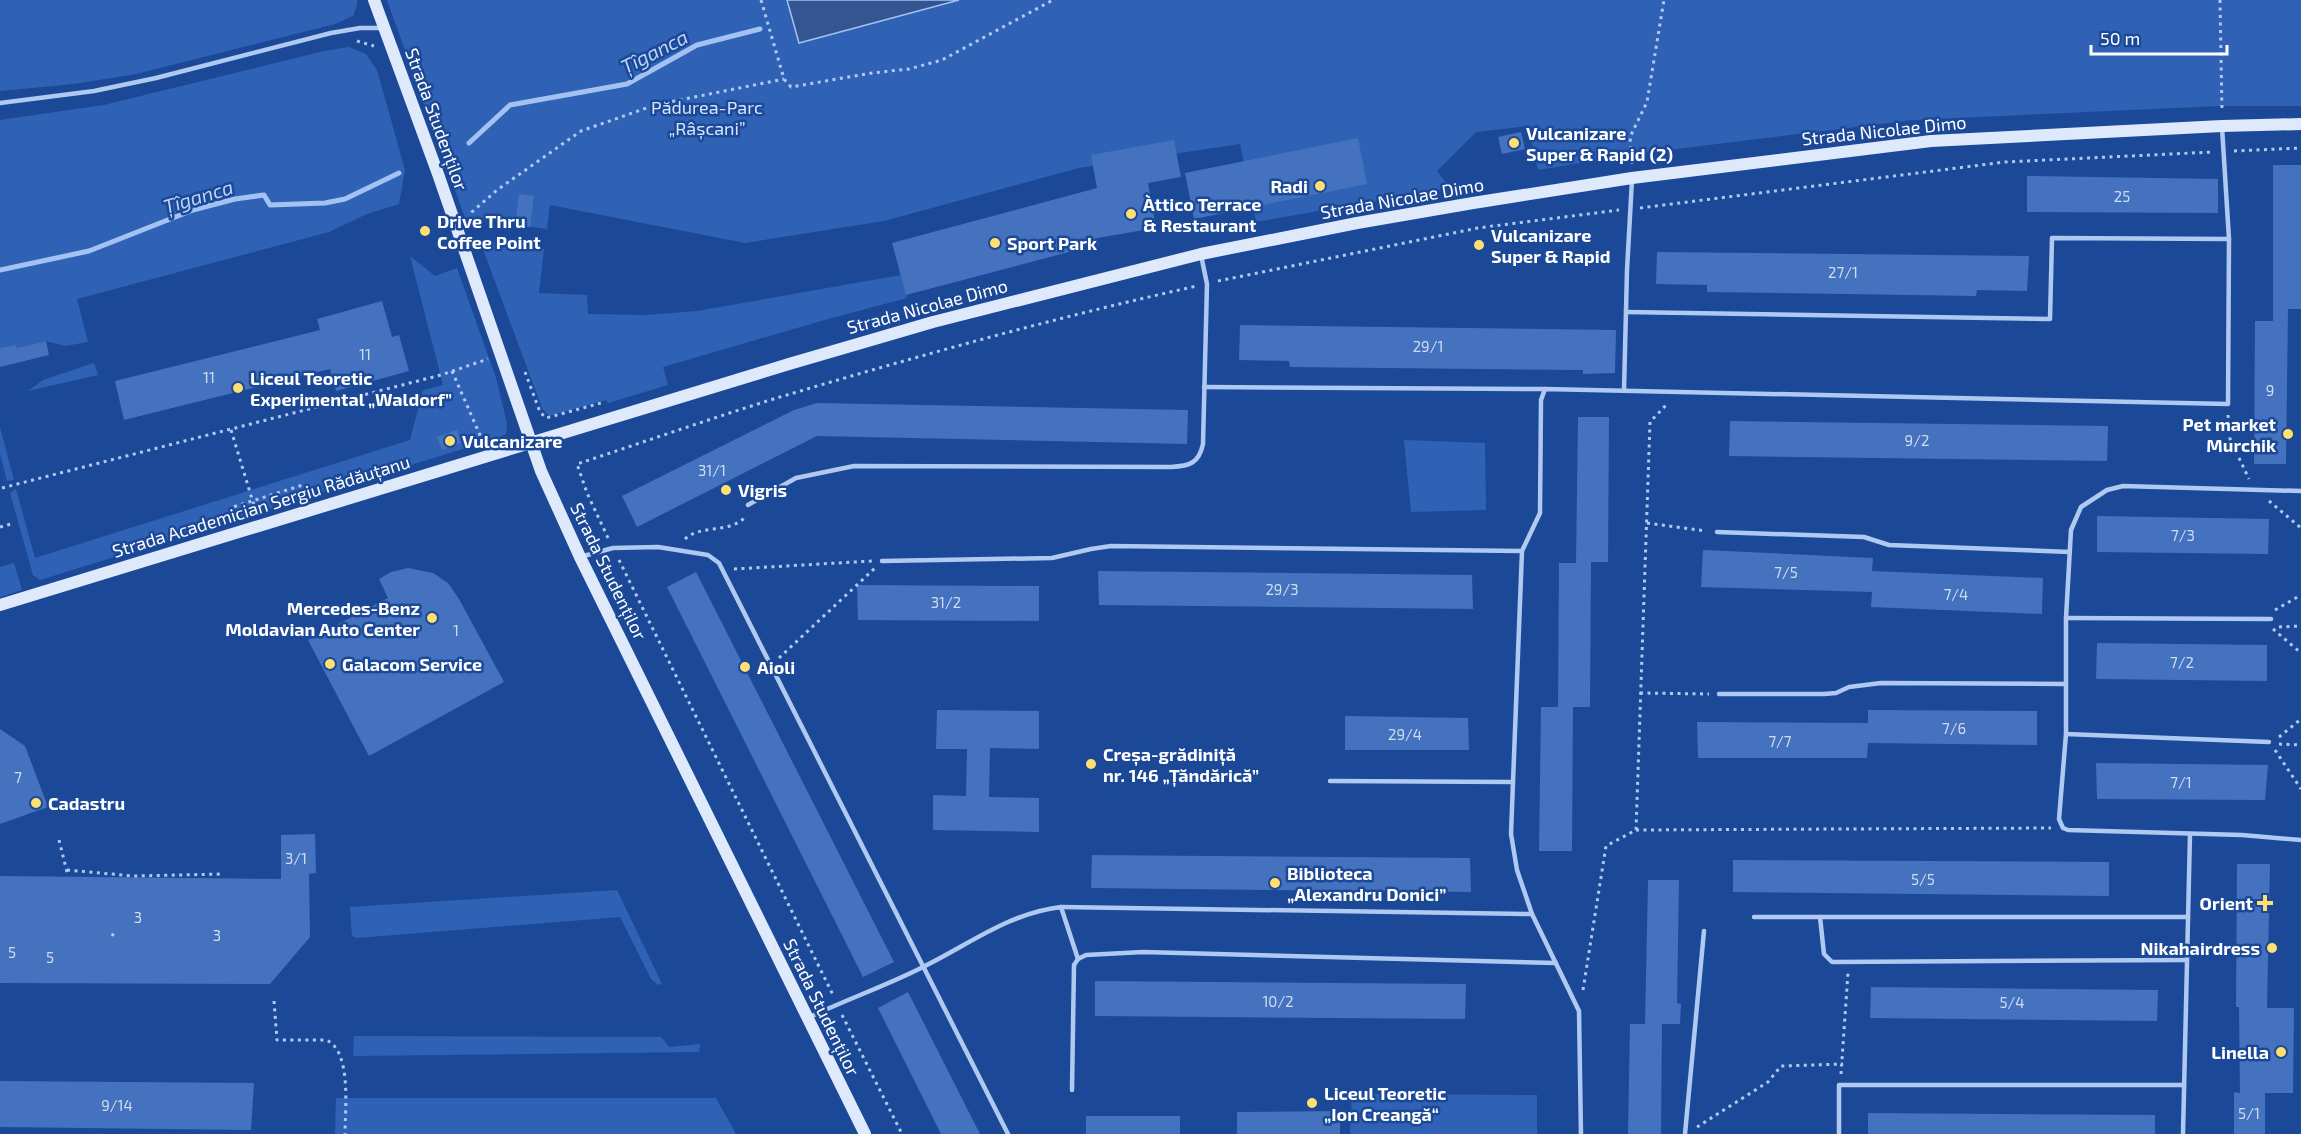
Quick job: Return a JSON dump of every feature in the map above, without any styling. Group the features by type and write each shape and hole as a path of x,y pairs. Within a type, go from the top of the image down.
{"main road":[{"name":"Strada Studenților","path":"374,0 533,441 541,471 580,557 865,1134"},
{"name":"Strada Nicolae Dimo","path":"533,441 933,322 1201,254 1369,221 1632,178 1931,141 2301,124"},
{"name":"Strada Academician Sergiu Rădăuțanu","path":"0,605 533,441"}],"lane":[{"path":"0,103 94,91 156,78 331,33 360,28 386,28"},
{"path":"1204,387 1680,390 2228,404 2229,239 2222,126"},
{"path":"1624,390 1632,178"},
{"path":"1626,312 2050,319 2052,238 2229,239"},
{"path":"748,505 796,478 854,466 1185,466 1195,462 1202,451 1207,284 1201,254"},
{"path":"1545,389 1541,400 1540,513 1522,551 1511,834 1513,851 1532,914 1579,1011 1581,1134"},
{"path":"2301,491 2123,486 2107,490 2081,507 2071,530 2066,618 2066,734 2059,819 2062,828 2075,831 2242,835 2301,840"},
{"path":"1717,532 1864,537 1889,545 2070,552"},
{"path":"882,561 1052,558 1111,546 1522,551"},
{"path":"580,557 613,548 658,547 708,555 719,563 1008,1134"},
{"path":"2066,618 2271,618"},
{"path":"1719,694 1824,694 1836,693 1849,687 1881,683 2066,684"},
{"path":"2066,734 2270,743"},
{"path":"1330,781 1513,782"},
{"path":"2183,1134 2190,834"},
{"path":"807,1019 925,967 1014,918 1038,910 1060,907 1532,914"},
{"path":"1060,907 1078,959"},
{"path":"1754,917 2188,917"},
{"path":"1820,917 1824,954 1832,962 2187,960"},
{"path":"1685,1134 1704,931"},
{"path":"1072,1090 1074,965 1078,959 1086,955 1143,952 1556,963"},
{"path":"1839,1134 1839,1085 2184,1085"}],"path":[{"path":"761,0 784,79 791,87 909,69 942,60 1053,0"},
{"path":"1632,178 1630,137 1647,102 1665,0"},
{"path":"2220,0 2222,126"},
{"path":"355,40 377,48"},
{"path":"470,230 472,212 497,189 581,131 655,105 784,79"},
{"path":"902,1134 613,548 587,493 577,464 778,398 956,346 1117,304 1478,228 2005,162 2301,148"},
{"path":"2,488 452,371 501,355"},
{"path":"452,371 485,447"},
{"path":"525,372 540,412 546,418 605,402"},
{"path":"1636,830 1650,422 1680,390"},
{"path":"2228,404 2230,439"},
{"path":"231,429 260,526"},
{"path":"675,549 691,533 740,524 747,515 748,505"},
{"path":"1646,523 1717,532"},
{"path":"0,526 11,524"},
{"path":"722,569 882,561"},
{"path":"771,665 882,561"},
{"path":"2271,627 2301,626"},
{"path":"1640,693 1719,694"},
{"path":"2270,743 2301,719"},
{"path":"2270,743 2301,745"},
{"path":"2270,743 2301,789"},
{"path":"1579,1011 1606,846 1636,830 2062,828"},
{"path":"58,840 68,876"},
{"path":"67,870 133,876 223,874"},
{"path":"112,936 115,931"},
{"path":"1839,1085 1843,1064 1848,962"},
{"path":"274,1001 277,1040 326,1040 332,1043 336,1050 345,1077 345,1134"},
{"path":"1695,1128 1768,1082 1781,1066 1843,1064"}],"green space":[{"path":"0,0 357,0 357,5 353,16 335,24 136,74 74,84 0,91"},
{"name":"Pădurea-Parc „Râșcani”","path":"387,0 787,0 800,43 959,0 2301,0 2301,106 2220,106 1913,120 1636,154 1538,170 1528,126 1476,132 1437,171 1450,188 1256,222 1240,144 1079,168 884,221 745,243 550,205 547,229 465,218"},
{"path":"349,47 366,54 377,70 405,170 399,204 367,214 329,232 77,299 88,342 65,346 46,341 17,348 16,345 0,348 0,120 104,105 324,51"},
{"path":"488,241 544,249 539,293 587,295 588,314 645,315 697,311 901,275 907,298 663,367 668,385 608,403 606,400 549,416 542,408 481,244"},
{"path":"410,256 435,276 457,268 496,378 507,423 506,434 40,580 33,575 10,493 16,489 35,558 410,440 423,390 443,385"},
{"path":"94,363 98,375 28,391 43,380"},
{"path":"0,427 14,480 7,481 0,454"},
{"path":"1404,440 1485,443 1486,510 1411,512"},
{"path":"14,563 22,590 0,597 0,567"},
{"path":"617,890 662,984 658,985 651,979 620,917 357,938 352,936 350,907"},
{"path":"354,1036 661,1037 669,1047 700,1044 699,1052 353,1056"},
{"path":"1352,1094 1537,1095 1537,1134 1350,1134"},
{"path":"336,1098 716,1098 736,1134 335,1134"}],"shaded area":[{"path":"787,0 959,0 799,43"}],"building":[{"path":"1521,132 1525,149 1502,154 1498,137"},
{"path":"1358,138 1367,184 1194,219 1185,173"},
{"name":"Sport Park","path":"1174,140 1181,177 1148,183 1156,228 1097,238 1099,244 906,295 892,243 1097,188 1091,155"},
{"path":"2273,165 2301,165 2301,309 2288,309 2286,464 2254,464 2255,321 2273,321"},
{"path":"2027,176 2218,179 2218,213 2027,212"},
{"path":"519,194 534,196 530,227 515,225"},
{"path":"1657,252 2029,256 2027,291 1977,290 1976,296 1707,292 1707,285 1656,284"},
{"path":"382,301 392,337 399,335 409,371 336,391 330,369 124,420 115,381 320,330 317,319"},
{"path":"1240,325 1616,330 1615,373 1583,374 1583,370 1290,367 1289,361 1239,360"},
{"path":"46,341 49,355 0,367 0,348 16,345 17,348"},
{"path":"817,403 1188,410 1187,444 817,436 637,527 622,496 794,410"},
{"path":"1578,417 1609,417 1608,562 1591,562 1590,707 1573,707 1572,851 1539,851 1541,707 1558,707 1559,563 1576,563"},
{"path":"1730,421 2108,426 2107,461 1729,456"},
{"path":"457,430 461,443 442,450 437,437"},
{"path":"2097,516 2269,519 2268,554 2097,552"},
{"path":"1703,550 1873,558 1872,571 2043,578 2042,614 1871,607 1872,592 1701,587"},
{"path":"408,568 433,573 448,583 504,682 369,756 308,640 388,598 379,579 391,572"},
{"path":"1098,571 1472,575 1473,609 1099,605"},
{"path":"696,572 894,962 863,977 667,587"},
{"path":"857,585 1039,586 1039,621 858,620"},
{"path":"2097,643 2267,645 2267,681 2096,679"},
{"path":"937,710 1039,711 1039,749 990,748 989,797 1039,798 1039,832 933,830 933,795 966,796 967,749 936,749"},
{"path":"1868,710 2037,711 2037,745 1868,743 1867,758 1698,758 1697,722 1868,723"},
{"path":"1345,716 1468,718 1469,750 1345,750"},
{"path":"0,729 25,746 48,807 0,824"},
{"path":"2096,763 2268,765 2265,800 2097,799"},
{"path":"315,834 316,873 309,874 310,937 270,984 0,983 0,876 281,879 281,835"},
{"path":"1092,855 1470,858 1471,892 1091,888"},
{"path":"1733,860 2109,862 2109,896 1733,892"},
{"path":"2237,864 2270,864 2267,1008 2294,1008 2293,1093 2265,1093 2265,1134 2234,1134 2234,1092 2240,1093 2239,1007 2236,1007"},
{"path":"1648,880 1679,880 1677,1003 1681,1004 1680,1024 1662,1024 1661,1134 1628,1134 1630,1024 1645,1024"},
{"path":"1095,981 1466,984 1465,1019 1095,1016"},
{"path":"1871,987 2158,990 2157,1021 1870,1018"},
{"path":"908,992 980,1134 941,1134 878,1008"},
{"path":"0,1081 254,1083 251,1130 0,1127"},
{"path":"1340,1111 1340,1134 1237,1134 1237,1112"},
{"path":"1868,1113 2155,1115 2155,1134 1868,1134"},
{"path":"1086,1116 1180,1116 1180,1134 1086,1134"}],"waterway":[{"name":"Țîganca","path":"469,143 510,105 627,84 697,45 760,29"},
{"name":"Țîganca","path":"0,270 89,251 193,210 235,199 264,195 270,205 325,203 345,199 399,173"}],"place":[{"name":"Vulcanizare Super & Rapid (2)","path":"1514,143"},
{"name":"Radi","path":"1320,186"},
{"name":"Àttico Terrace & Restaurant","path":"1131,214"},
{"name":"Drive Thru Coffee Point","path":"425,231"},
{"name":"Sport Park","path":"995,243"},
{"name":"Vulcanizare Super & Rapid","path":"1479,245"},
{"name":"Liceul Teoretic Experimental „Waldorf”","path":"238,388"},
{"name":"Pet market Murchik","path":"2288,434"},
{"name":"Vulcanizare","path":"450,441"},
{"name":"Vigris","path":"726,490"},
{"name":"Mercedes-Benz Moldavian Auto Center","path":"432,618"},
{"name":"Galacom Service","path":"330,664"},
{"name":"Aioli","path":"745,667"},
{"name":"Creșa-grădiniță nr. 146 „Țăndărică”","path":"1091,764"},
{"name":"Cadastru","path":"36,803"},
{"name":"Biblioteca „Alexandru Donici”","path":"1275,883"},
{"name":"Orient","path":"2265,903"},
{"name":"Nikahairdress","path":"2272,948"},
{"name":"Linella","path":"2281,1052"},
{"name":"Liceul Teoretic „Ion Creangă“","path":"1312,1103"}]}
